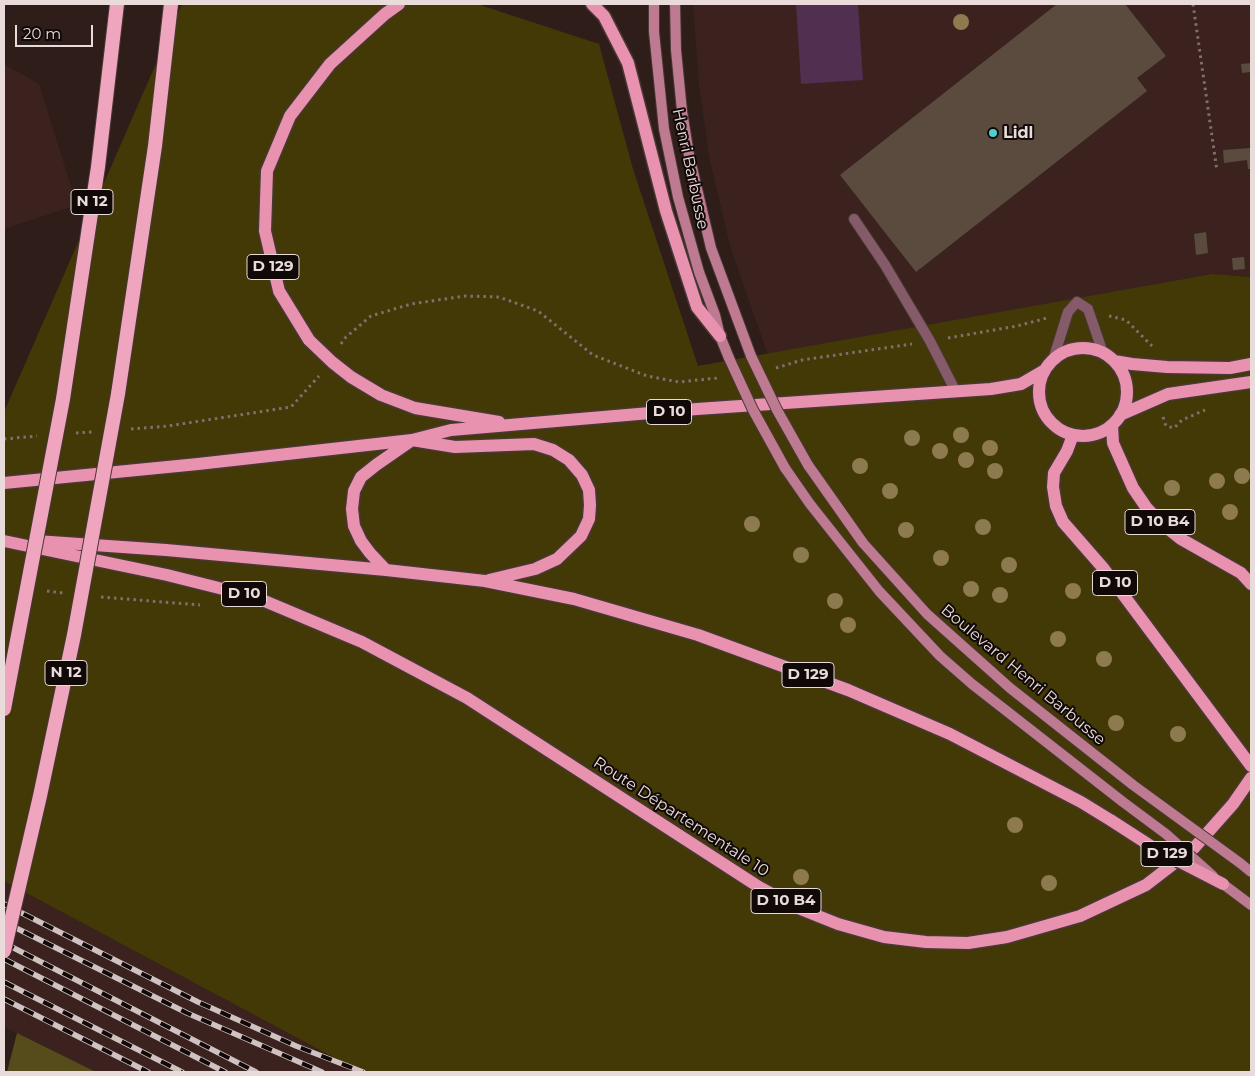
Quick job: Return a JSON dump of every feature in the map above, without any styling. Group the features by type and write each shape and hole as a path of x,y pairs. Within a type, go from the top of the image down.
{"highway":[{"name":"N 12","path":"4,709 62,400 98,167 117,4"},
{"name":"N 12","path":"4,951 40,796 74,636 118,394 155,146 171,4"}],"main road":[{"name":"D 129","path":"399,4 330,64 290,116 267,171 265,231 279,291 309,340 351,377 381,395 415,408 518,425"},
{"name":"D 129","path":"592,4 604,16 628,63 666,211 697,307 720,336 753,410 785,468 810,504 879,591 914,629 972,684 1166,834 1223,884 1251,905"},
{"name":"Henri Barbusse","path":"654,4 655,42 664,129 678,196 699,272 715,315 720,336"},
{"name":"Henri Barbusse","path":"675,4 676,50 682,111 689,155 711,248"},
{"name":"Boulevard Henri Barbusse","path":"711,248 751,356 777,410 808,465 863,543 928,614 1010,688 1133,785 1251,872"},
{"name":"D 10","path":"1116,420 1126,402 1127,387 1123,373 1114,361 1103,353 1091,349 1077,348 1064,352 1053,360 1045,370 1040,386 1040,402 1047,416 1058,428 1073,435 1054,473 1053,487 1056,506 1063,522 1104,569 1251,766"},
{"name":"D 10","path":"1114,361 1167,367 1230,368 1251,364"},
{"name":"D 10","path":"4,483 412,440 451,430 707,408 991,389 1020,384 1045,370"},
{"path":"1073,435 1087,436 1100,432 1116,420 1168,394 1251,382"},
{"name":"D 10 B4","path":"1116,420 1114,443 1133,488 1151,512 1161,523 1181,538 1234,569 1251,584"},
{"name":"D 129","path":"412,440 455,447 534,444 553,450 568,460 582,475 588,490 590,505 588,519 581,536 556,559 535,569 485,581"},
{"path":"386,570 365,547 354,526 352,509 354,491 362,477 412,440"},
{"name":"D 129","path":"4,540 166,550 386,570 485,581 574,599 698,635 848,690 959,739 1081,802 1157,850 1223,884"},
{"name":"D 10","path":"4,540 167,575 255,597 362,642 467,698"},
{"name":"Route Départementale 10","path":"467,698 759,887 798,908 838,924 884,937 926,942 968,944 1007,937 1080,916 1146,884 1194,848 1233,804 1251,778"}],"lane":[{"path":"854,219 885,265 930,341 956,392"},
{"path":"1053,360 1068,312 1077,302 1088,309 1103,353"}],"path":[{"path":"1193,4 1217,171"},
{"path":"130,429 168,426 291,407 332,362"},
{"path":"74,433 92,432"},
{"path":"4,439 45,436"}],"shaded area":[{"path":"182,4 477,4 599,44 633,169 698,366 1212,274 1251,277 1251,1072 361,1072 4,881 4,412"},
{"path":"693,4 1251,4 1251,277 1211,274 768,355 730,246 709,156 699,85"},
{"path":"796,4 858,4 863,80 801,84"},
{"path":"4,64 39,84 77,205 4,229"},
{"path":"4,881 361,1072 96,1072 4,1027"},
{"path":"17,1033 96,1072 7,1072"}],"building":[{"name":"Lidl","path":"1057,4 1125,4 1166,56 1137,78 1147,91 916,272 840,175"},
{"path":"1251,63 1251,72 1242,73 1241,64"},
{"path":"1251,148 1251,169 1248,169 1247,160 1224,163 1223,150"},
{"path":"1206,232 1208,253 1196,255 1194,234"},
{"path":"1244,257 1245,269 1233,270 1232,258"}],"railway":[{"path":"4,904 198,1002 296,1046 363,1072"},
{"path":"4,922 187,1013 322,1072"},
{"path":"4,943 256,1072"},
{"path":"4,959 225,1072"},
{"path":"4,982 182,1072"},
{"path":"4,999 148,1072"}],"place":[{"name":"Lidl","path":"993,133"}]}
